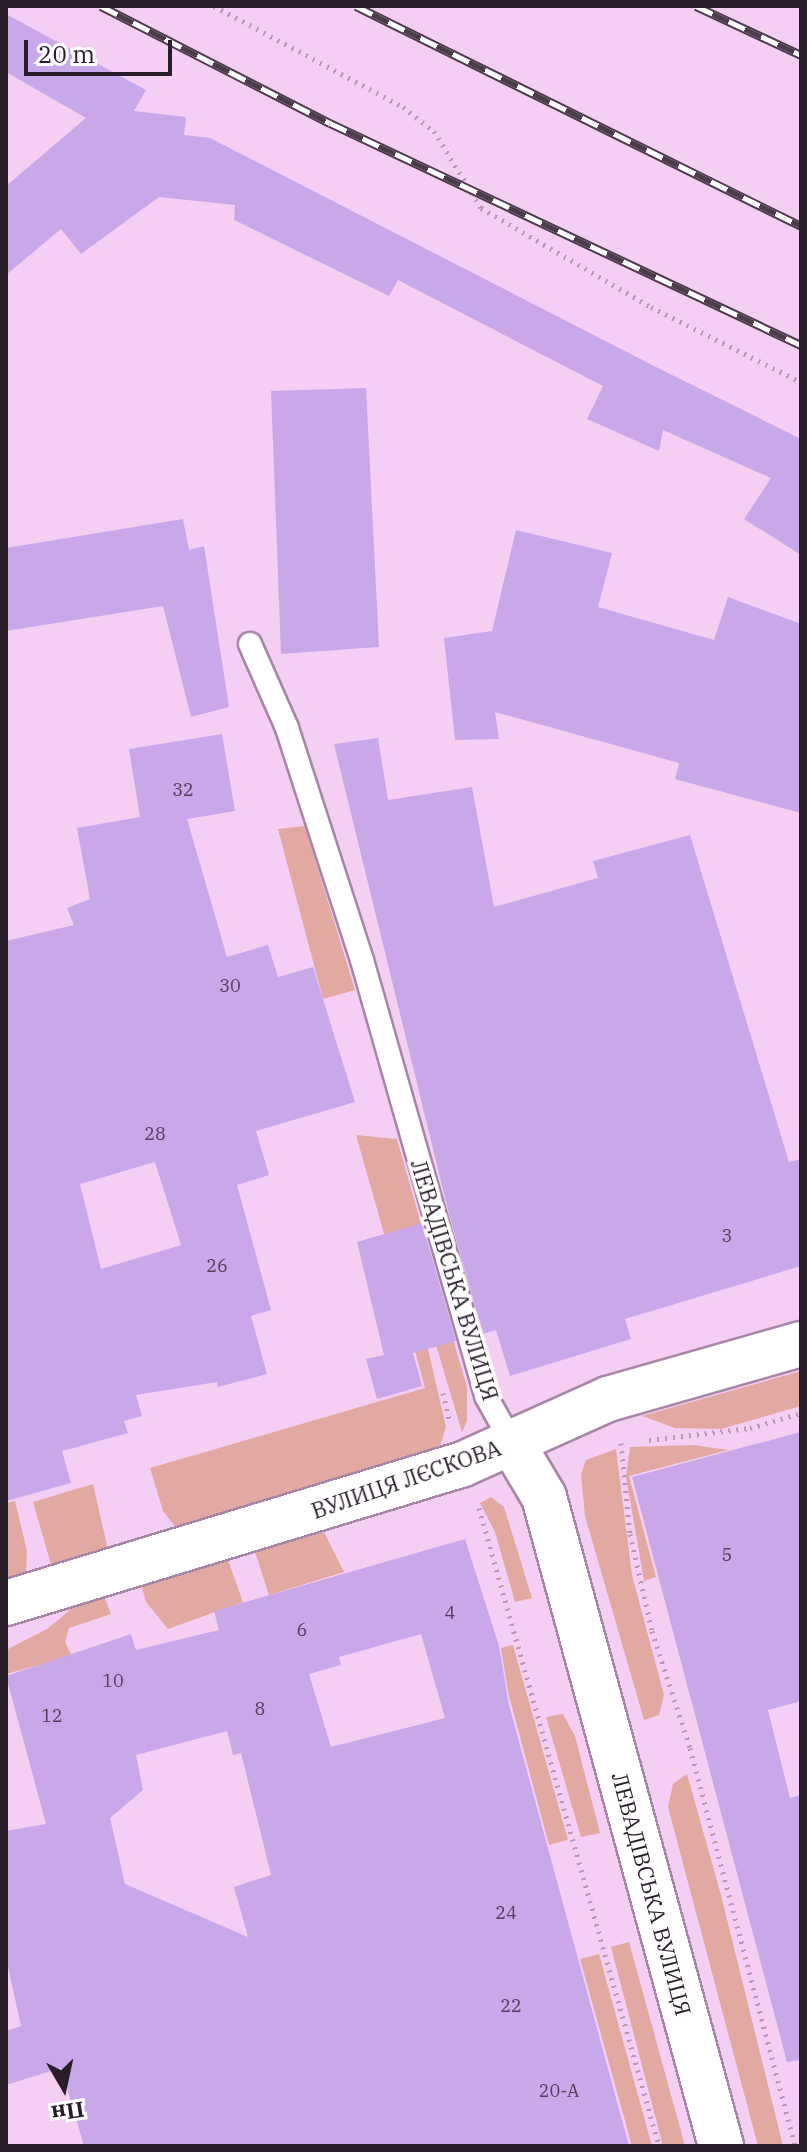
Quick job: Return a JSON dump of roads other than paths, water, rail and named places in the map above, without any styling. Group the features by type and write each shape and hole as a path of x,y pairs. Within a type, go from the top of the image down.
{"street":[{"name":"ВУЛИЦЯ ЛЄСКОВА","path":"6,1603 431,1475 512,1443 608,1399 801,1344"},
{"name":"ЛЕВАДІВСЬКА ВУЛИЦЯ","path":"512,1443 544,1497 721,2146"}],"lane":[{"name":"ЛЕВАДІВСЬКА ВУЛИЦЯ","path":"250,644 287,728 362,960 486,1396 512,1443"}],"railway":[{"path":"101,6 330,123 801,345"},
{"path":"356,6 801,226"},
{"path":"696,6 801,55"}]}
